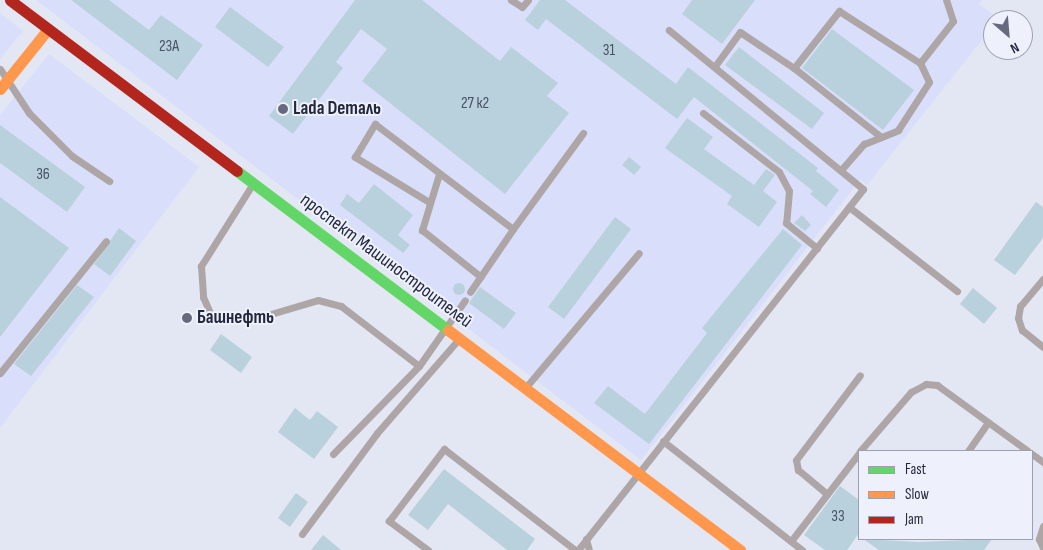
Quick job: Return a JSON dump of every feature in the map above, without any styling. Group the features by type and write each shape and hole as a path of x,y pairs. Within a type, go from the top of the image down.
{"main road":[{"name":"проспект Машиностроителей","path":"11,0 740,550"},
{"path":"4,85 48,29"}],"lane":[{"path":"511,0 522,7 528,0"},
{"path":"920,63 953,21 946,0"},
{"path":"794,68 839,11 920,63 929,82 898,130 864,144 840,170"},
{"path":"428,550 389,521 444,449 576,550 639,474 663,441 863,189 669,30"},
{"path":"715,66 740,32 794,68 881,137"},
{"path":"0,69 4,85 72,156 109,181"},
{"path":"703,113 779,172 789,191 786,223 817,248"},
{"path":"429,202 355,157 375,124 513,229"},
{"path":"470,292 583,133"},
{"path":"439,174 422,230 481,277"},
{"path":"254,183 201,266 203,297 212,317 264,316 318,300 341,306 419,366"},
{"path":"849,207 957,291"},
{"path":"0,373 106,241"},
{"path":"526,387 639,253"},
{"path":"1043,279 1020,306 1018,318 1022,330 1043,347"},
{"path":"333,454 419,366 447,330 465,300"},
{"path":"302,534 377,433 458,338"},
{"path":"827,494 798,470 796,460 860,375"},
{"path":"862,450 910,392 926,384 937,385 1027,450"},
{"path":"969,450 988,422"},
{"path":"663,441 802,550"},
{"path":"791,541 858,455"},
{"path":"1043,526 1038,539 1043,548"},
{"path":"586,539 589,550"}],"shaded area":[{"path":"36,0 982,0 979,4 987,10 983,10 983,39 867,185 860,180 641,460"},
{"path":"0,13 23,31 0,59"},
{"path":"49,54 199,167 0,428 0,115"}],"building":[{"path":"71,0 109,0 149,30 161,15 203,45 177,80"},
{"path":"355,0 422,0 500,61 511,47 558,83 547,96 569,113 505,194 362,81 387,49 361,29 336,62 343,68 293,134 269,116"},
{"path":"540,0 565,0 676,84 688,67 818,168 816,171 839,190 826,207 810,194 813,191 694,97 677,119 546,19 538,30 525,20"},
{"path":"692,0 755,0 722,44 682,14"},
{"path":"230,7 284,47 268,67 215,27"},
{"path":"832,29 914,90 883,130 802,68"},
{"path":"739,47 824,113 812,129 725,65"},
{"path":"687,118 713,137 704,149 754,185 766,169 775,175 763,191 777,202 759,227 727,204 732,196 665,148"},
{"path":"0,125 85,187 67,212 0,163"},
{"path":"629,157 641,167 634,175 622,165"},
{"path":"374,184 413,215 398,235 410,245 403,253 340,205 347,194 359,203"},
{"path":"0,197 69,248 0,337"},
{"path":"1036,202 1043,207 1043,238 1015,275 994,260"},
{"path":"802,215 811,225 805,231 794,223"},
{"path":"615,217 631,229 564,319 548,307"},
{"path":"119,228 136,241 110,276 94,264"},
{"path":"783,229 802,245 649,444 594,403 608,386 645,414 707,333 702,328"},
{"path":"457,283 461,283 465,289 461,295 457,295 453,291 453,287"},
{"path":"77,285 94,297 31,376 14,364"},
{"path":"480,287 516,313 504,329 469,303"},
{"path":"973,288 997,308 984,324 960,304"},
{"path":"221,334 252,357 241,373 210,350"},
{"path":"295,408 310,420 317,411 338,427 314,459 278,432"},
{"path":"444,469 535,539 527,550 507,550 448,504 428,530 408,515"},
{"path":"840,486 858,499 858,534 847,550 825,550 804,535"},
{"path":"296,493 308,502 290,527 278,518"},
{"path":"323,535 341,550 311,550"},
{"path":"864,540 919,542 991,540 984,550 879,550"}],"traffic: fast":[{"path":"237,171 448,330"}],"traffic: slow":[{"path":"0,89 48,29"},
{"path":"448,330 740,550"}],"traffic: jam":[{"path":"10,0 237,171"}],"place":[{"name":"Lada Dеталь","path":"283,109"},
{"name":"Башнефть","path":"187,318"}]}
